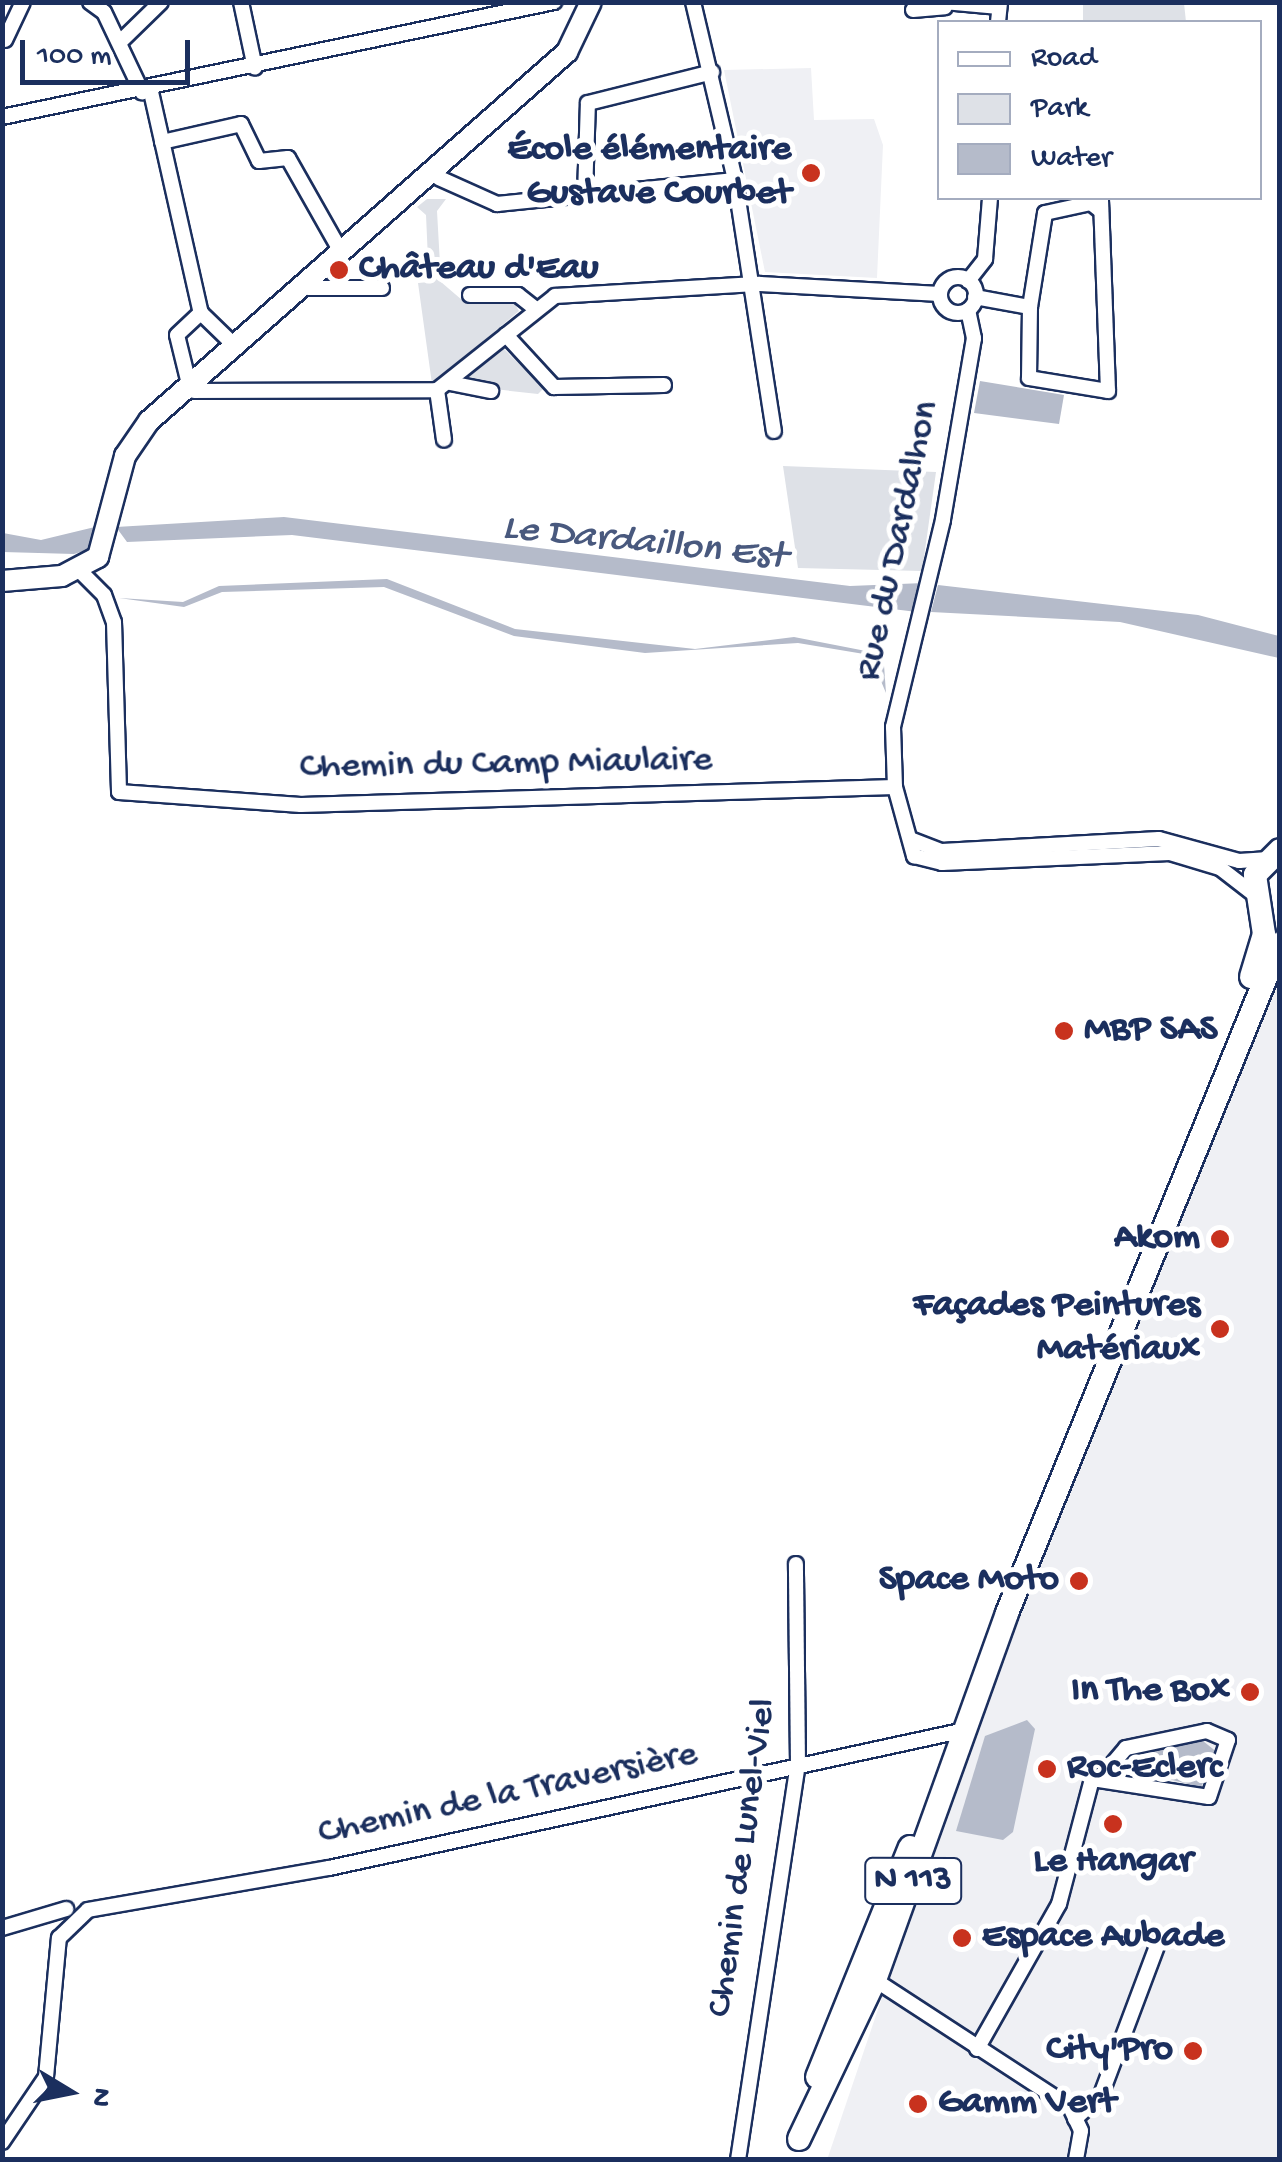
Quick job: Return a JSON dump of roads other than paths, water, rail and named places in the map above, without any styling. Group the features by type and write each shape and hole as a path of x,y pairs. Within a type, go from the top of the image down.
{"main road":[{"path":"1272,854 1257,899 1280,920"},
{"name":"N 113","path":"1225,1063 1264,934 1257,899"},
{"name":"N 113","path":"795,2149 1225,1063 1280,943"},
{"name":"N 113","path":"867,1975 956,1732 1007,1613"}],"street":[{"path":"5,40 23,2"},
{"path":"90,2 120,42 147,92 201,313 235,349"},
{"path":"120,42 161,2"},
{"path":"241,2 255,68"},
{"path":"2,117 147,92 554,2"},
{"path":"562,53 577,2"},
{"path":"2,581 79,570 104,547 125,466 149,420 191,388 436,174 562,53 591,2"},
{"path":"693,2 735,180 774,431"},
{"path":"913,10 945,5 999,11"},
{"path":"585,196 580,145 588,103 712,72"},
{"path":"162,142 240,124 258,162 288,158 340,250"},
{"path":"436,174 489,204 735,180"},
{"path":"306,286 340,250 436,174"},
{"path":"940,294 953,278 968,280 985,260 990,200"},
{"path":"1101,204 1108,390 1028,378 1030,307 1045,212 1101,204"},
{"name":"Rue du Dardalhon","path":"906,834 896,787 893,727 931,584 974,338 968,280"},
{"path":"306,286 382,288"},
{"path":"444,440 444,387 536,309 564,294 754,286 940,294"},
{"path":"470,295 518,294 536,309"},
{"path":"940,294 952,312 971,303 1030,307"},
{"path":"191,388 177,335 201,313"},
{"path":"506,334 554,387 664,385"},
{"path":"191,388 444,387 491,391"},
{"name":"Chemin du Camp Miaulaire","path":"79,570 104,595 114,622 119,792 301,805 896,787"},
{"path":"906,834 930,851 1159,838 1238,861 1272,854"},
{"path":"906,834 926,863 1170,853 1220,868 1257,899"},
{"name":"Chemin de Lunel-Viel","path":"738,2160 798,1764 796,1564"},
{"path":"977,2049 1059,1904 1092,1778 1100,1780 1209,1797 1228,1740 1207,1731 1126,1748 1100,1780"},
{"name":"Chemin de la Traversière","path":"2,1928 956,1732"},
{"path":"2,2142 46,2077 55,1958 69,1912"},
{"path":"1076,2160 1076,2118 1102,2096 1157,1946"},
{"path":"867,1975 1076,2118"}],"water":[{"path":"980,381 1064,395 1059,424 974,413"},
{"path":"284,517 850,586 924,583 917,612 292,535 127,542 116,527"},
{"path":"99,526 90,549 74,554 3,552 3,533 41,540"},
{"path":"387,579 515,629 695,649 794,637 871,652 884,665 886,693 870,655 798,643 645,653 514,636 384,587 222,592 184,607 119,598 183,602 219,586"},
{"path":"938,585 1198,615 1279,636 1279,658 1120,622 931,612"},
{"path":"1027,1720 1035,1729 1013,1832 1003,1840 956,1831 985,1736"},
{"path":"1203,1741 1218,1753 1201,1787 1123,1768 1131,1756"}],"place":[{"name":"École élémentaire Gustave Courbet","path":"811,173"},
{"name":"Château d'Eau","path":"339,270"},
{"name":"MBP SAS","path":"1064,1031"},
{"name":"Akom","path":"1220,1239"},
{"name":"Façades Peintures Matériaux","path":"1220,1329"},
{"name":"Space Moto","path":"1079,1581"},
{"name":"In The Box","path":"1250,1692"},
{"name":"Roc-Eclerc","path":"1047,1769"},
{"name":"Le Hangar","path":"1113,1824"},
{"name":"Espace Aubade","path":"962,1938"},
{"name":"City'Pro","path":"1193,2051"},
{"name":"Gamm Vert","path":"918,2104"}],"water label":[{"name":"Le Dardaillon Est","path":"644,544"}]}
